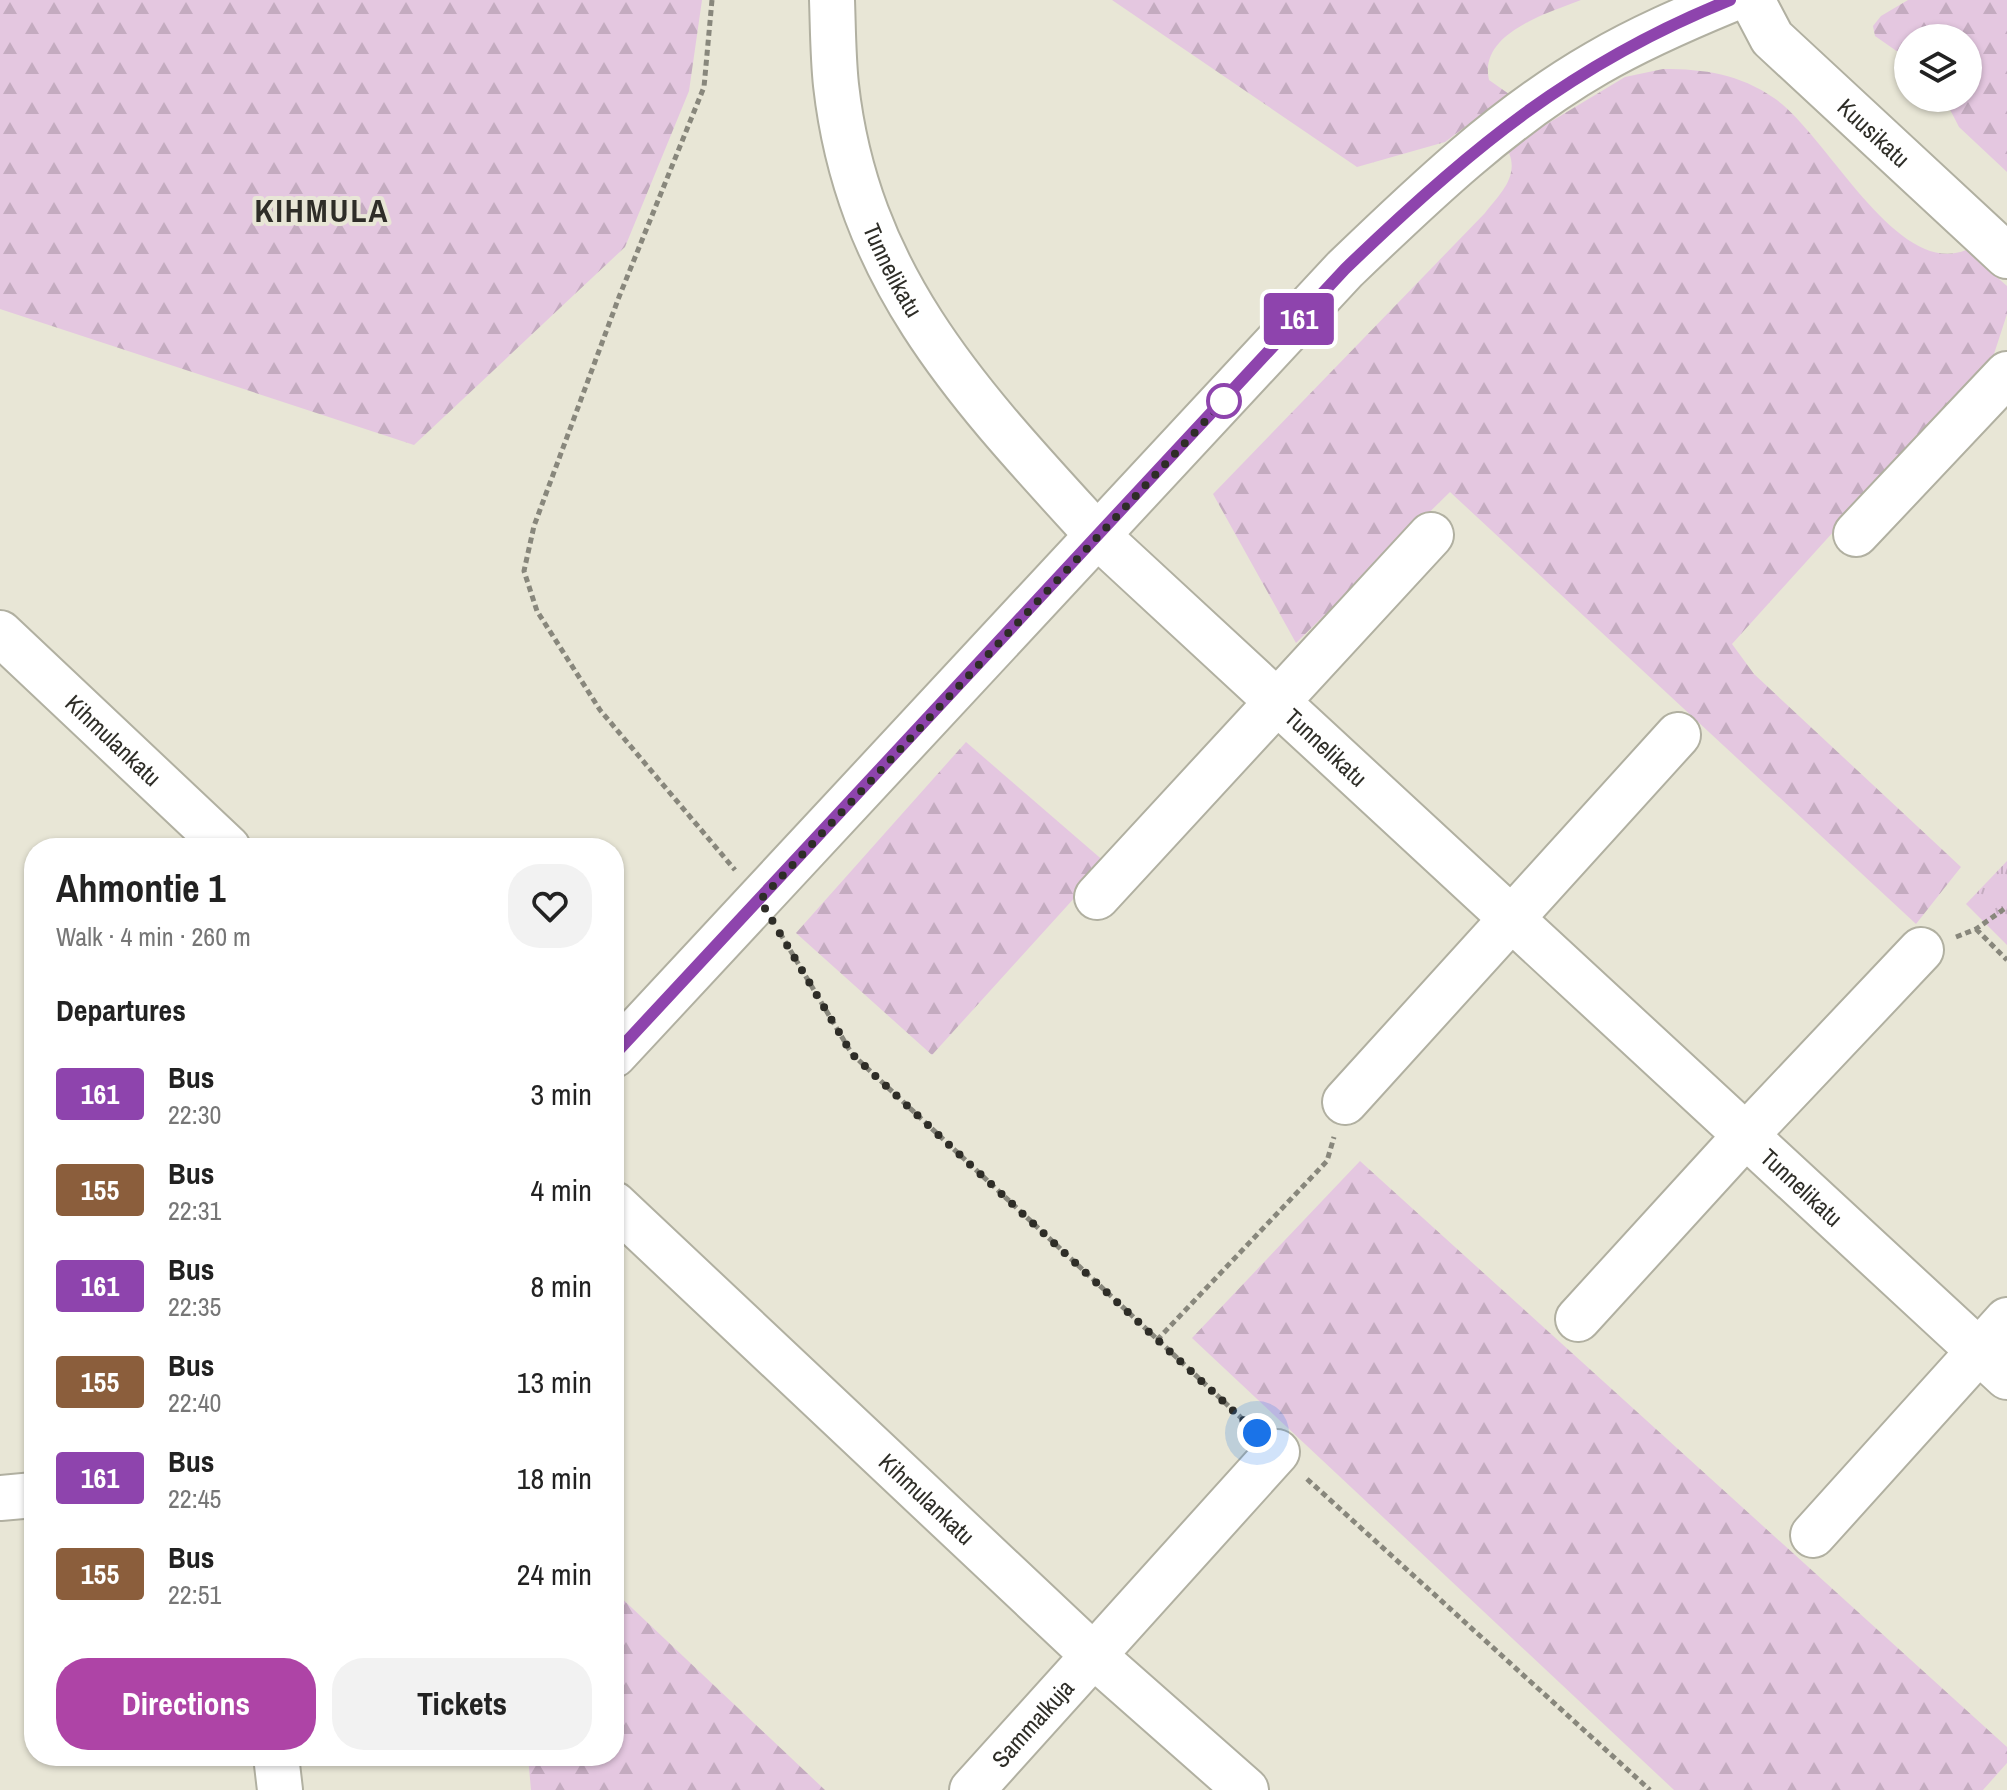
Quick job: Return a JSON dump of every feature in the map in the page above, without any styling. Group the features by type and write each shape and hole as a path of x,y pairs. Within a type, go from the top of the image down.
{"street":[{"name":"Tunnelikatu","path":"832,0 836,85 851,162 873,232 903,295 939,353 1099,537 1746,1135 1997,1349"},
{"path":"624,1044 1345,269 1421,195 1481,145 1595,64 1666,26 1730,0"},
{"name":"Kuusikatu","path":"1752,0 1772,38 2007,256"},
{"path":"1856,534 2007,374"},
{"path":"1097,897 1431,535"},
{"name":"Kihmulankatu","path":"0,633 217,838"},
{"path":"1345,1102 1678,735"},
{"path":"1578,1319 1921,950"},
{"name":"Kihmulankatu","path":"624,1213 1093,1655 1246,1790"},
{"path":"1813,1535 1997,1349"},
{"name":"Sammalkuja","path":"972,1790 1277,1452"},
{"path":"0,1498 24,1496"},
{"path":"277,1766 280,1790"}],"path":[{"path":"712,0 704,87 619,297 534,526 524,571 537,611 600,710 760,900 852,1054 1277,1452 1650,1790"},
{"path":"1921,950 1976,929 2007,907"},
{"path":"1976,929 2007,960"},
{"path":"1157,1340 1327,1161 1345,1102"}],"green space":[{"path":"0,0 702,0 689,91 625,247 414,445 0,309"},
{"path":"1112,0 1581,0 1534,19 1505,37 1488,64 1489,80 1509,94 1445,142 1357,167"},
{"path":"1908,0 2007,0 2007,172 1959,127 1951,112 1982,112 1982,24 1894,24 1894,49 1875,36 1873,26 1881,16"},
{"path":"1663,69 1721,74 1748,83 1774,98 1794,116 1889,224 1914,243 1940,253 1966,250 2007,286 2007,314 1994,354 1732,644 1754,674 1961,867 1916,924 1450,492 1296,643 1213,494 1485,213 1506,185 1511,170 1509,153 1522,139 1625,77"},
{"path":"966,742 1106,863 932,1055 796,933"},
{"path":"2007,861 2007,945 1966,904"},
{"path":"1360,1161 2007,1747 2007,1763 1983,1790 1674,1790 1192,1338"},
{"path":"624,1600 825,1790 531,1790 529,1766 624,1766"}],"bus line":[{"name":"161","path":"624,1044 1345,269 1421,195 1540,100 1595,64 1666,26 1730,0"}],"district":[{"name":"KIHMULA","path":"322,210"}],"route":[{"path":"1224,401 760,900 852,1054 1257,1433"}]}
